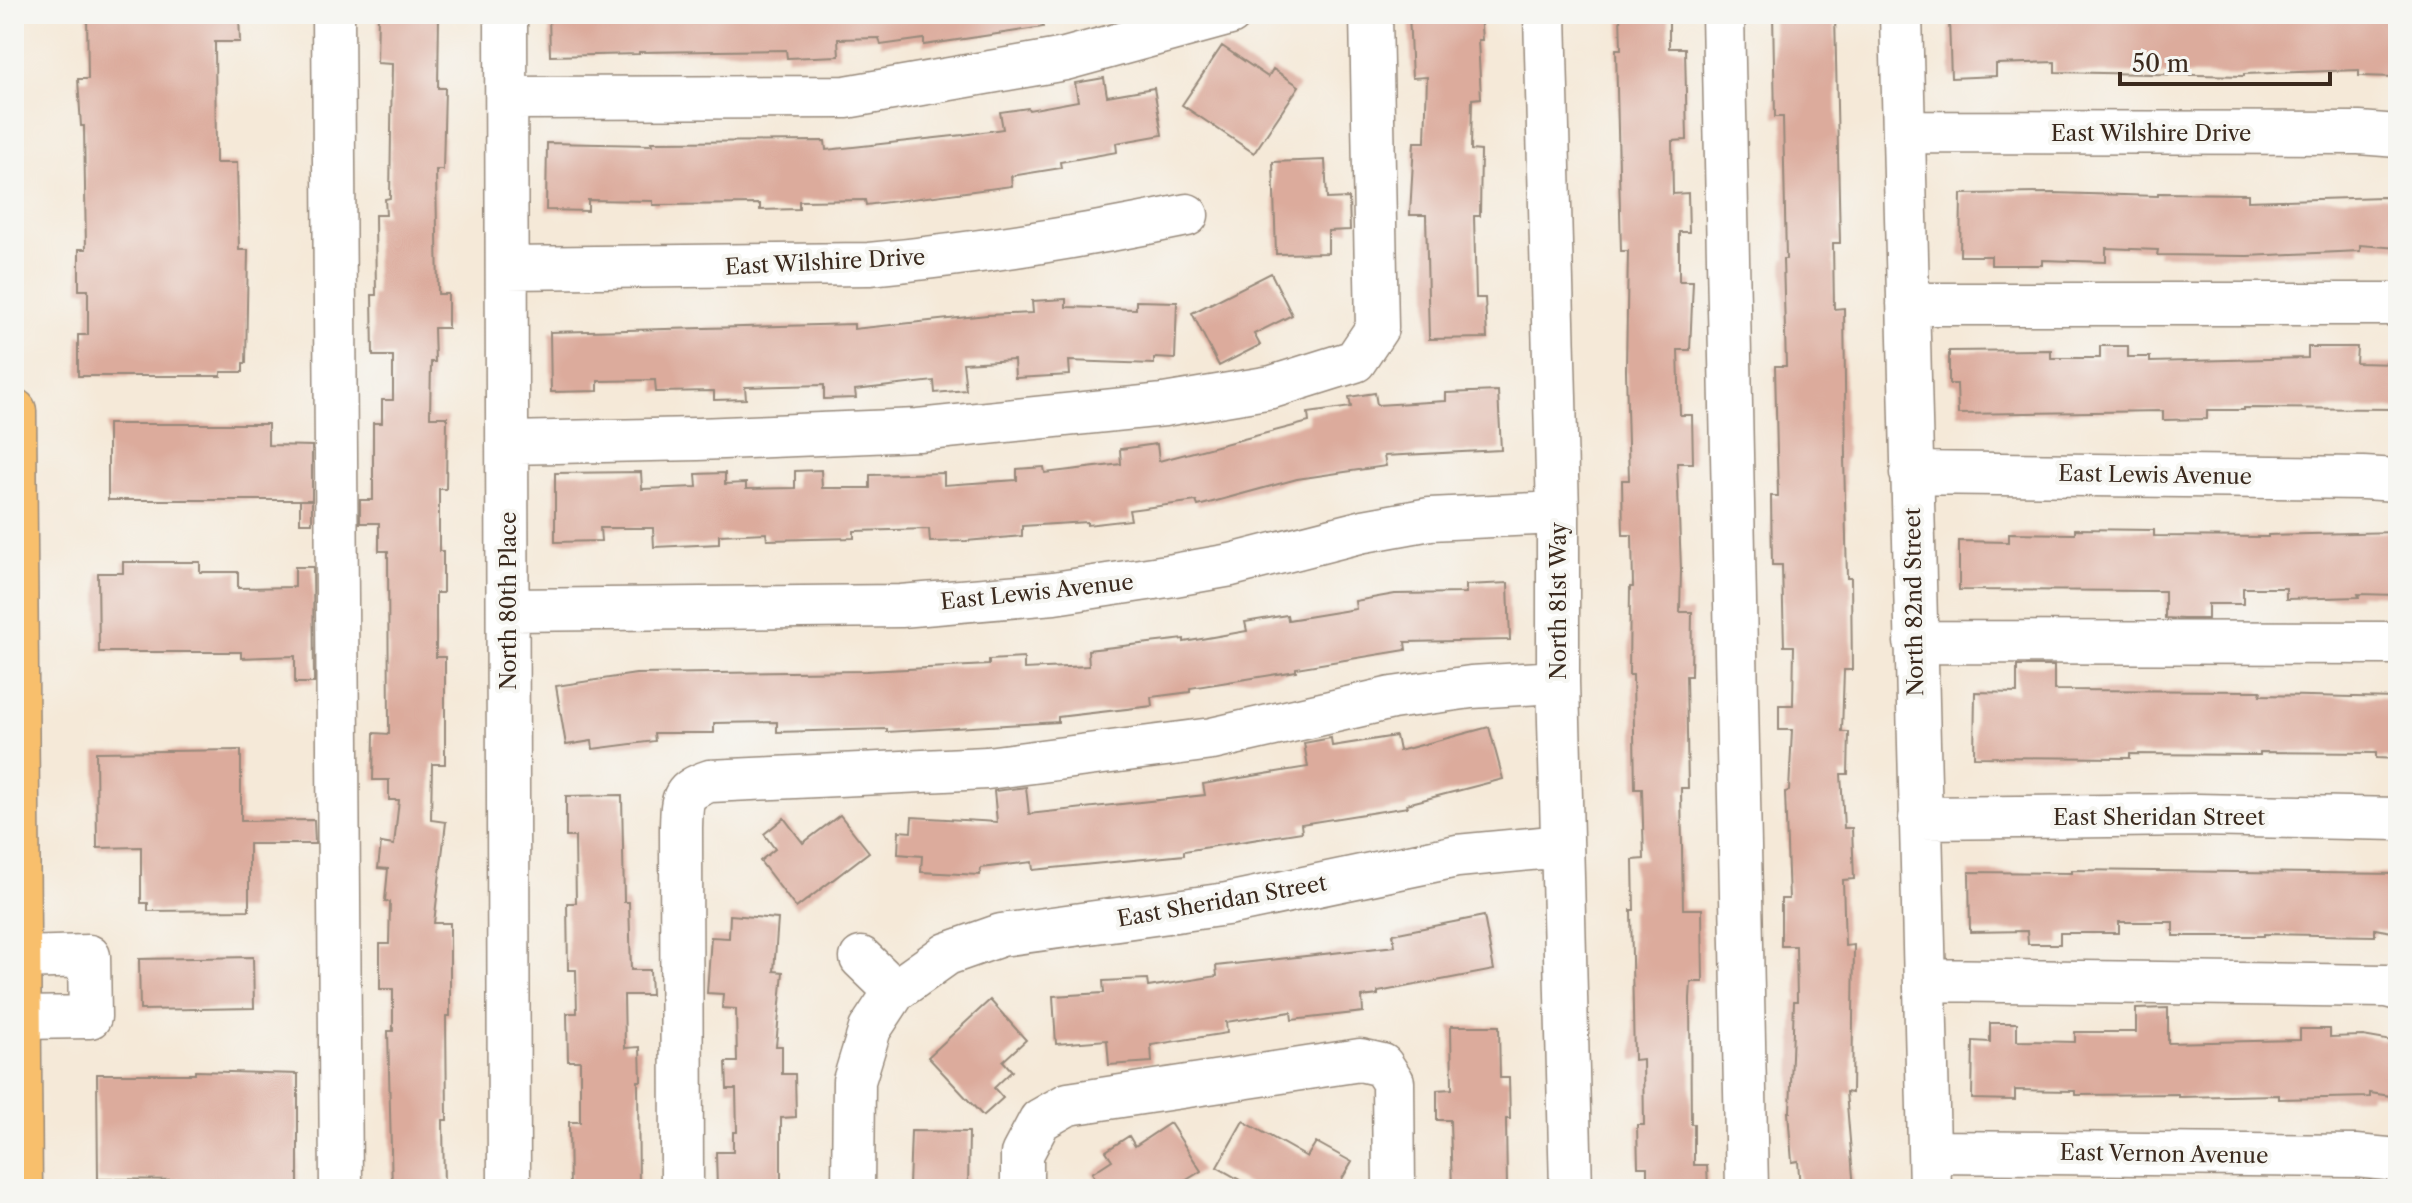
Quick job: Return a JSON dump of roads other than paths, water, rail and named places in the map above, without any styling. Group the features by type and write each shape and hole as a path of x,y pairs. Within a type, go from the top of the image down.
{"main road":[{"path":"14,411 20,1189"}],"street":[{"path":"333,14 341,1189"},
{"name":"North 80th Place","path":"506,14 509,1189"},
{"path":"507,98 846,97 1065,59 1230,14"},
{"path":"508,443 698,439 933,428 1164,405 1272,387 1355,361 1377,328 1371,14"},
{"name":"North 81st Way","path":"1545,14 1571,1189"},
{"path":"1723,14 1747,1189"},
{"name":"North 82nd Street","path":"1901,14 1930,1171"},
{"name":"East Wilshire Drive","path":"1904,132 2359,133 2398,136"},
{"name":"East Wilshire Drive","path":"507,268 869,264 916,260 1187,215"},
{"path":"1908,304 2398,304"},
{"name":"East Lewis Avenue","path":"1911,473 2398,480"},
{"name":"East Lewis Avenue","path":"509,610 901,606 1054,593 1231,565 1364,531 1430,519 1558,513"},
{"path":"1915,642 2398,643"},
{"path":"682,1189 681,828 682,800 695,786 710,781 987,768 1212,739 1392,698 1471,687 1558,682"},
{"name":"East Sheridan Street","path":"1920,818 2196,815 2398,819"},
{"name":"East Sheridan Street","path":"895,991 947,954 1001,935 1227,904 1457,856 1562,846"},
{"path":"19,1018 90,1017 89,956 20,958"},
{"path":"853,1189 854,1081 870,1029 895,991 861,958"},
{"path":"1925,980 2386,986 2398,989"},
{"path":"1022,1189 1022,1154 1040,1120 1068,1104 1360,1060 1382,1065 1393,1082 1394,1189"},
{"name":"East Vernon Avenue","path":"1930,1171 2356,1156 2398,1160"}]}
